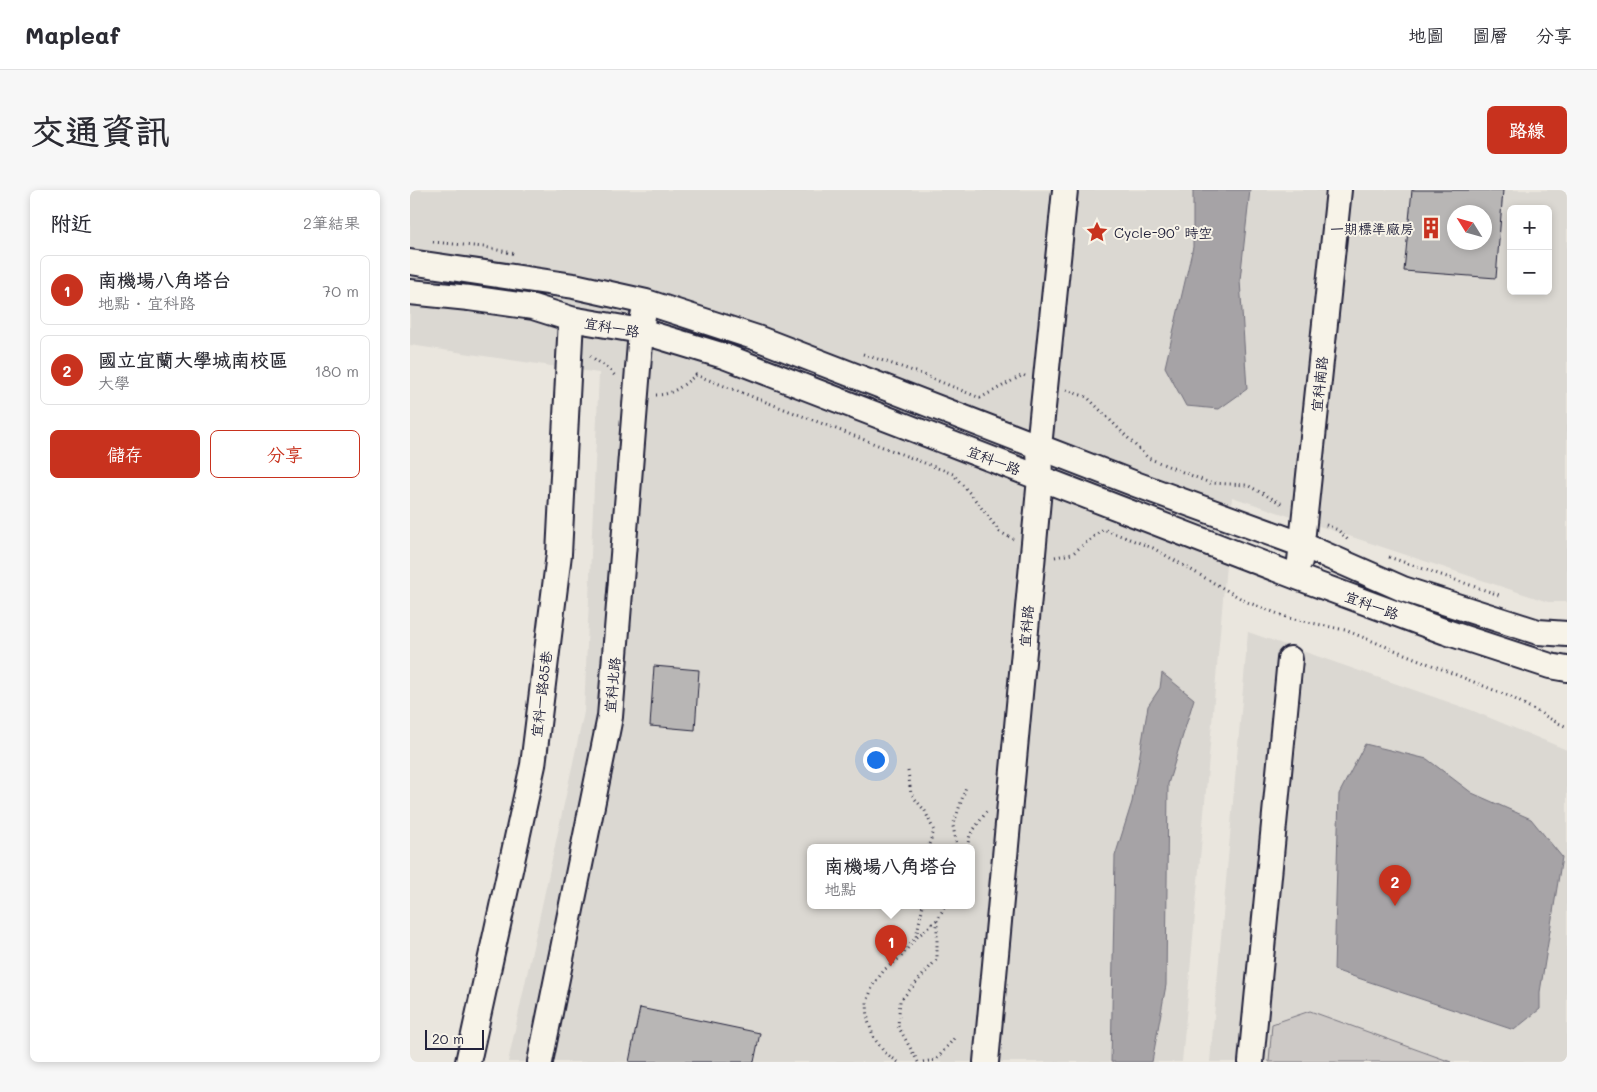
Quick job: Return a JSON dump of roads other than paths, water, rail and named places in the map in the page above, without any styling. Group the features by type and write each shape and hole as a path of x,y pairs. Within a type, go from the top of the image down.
{"street":[{"name":"宜科路","path":"986,1062 1040,478 1039,447 1065,190"},
{"name":"宜科南路","path":"1297,577 1303,545 1339,190"},
{"name":"宜科一路","path":"410,262 574,286 646,302 757,338 1138,485 1303,545 1403,589 1538,632 1567,634"},
{"name":"宜科一路","path":"410,292 468,298 533,308 570,330 641,331 724,356 1297,577 1446,632 1550,666 1567,669"},
{"name":"宜科北路","path":"540,1062 610,717 641,331 646,302"},
{"name":"宜科一路85巷","path":"468,1062 533,765 559,554 570,330"},
{"path":"1251,1062 1290,659"}],"place":[{"name":"一期標準廠房","path":"1431,228"},
{"name":"Cycle-90° 時空","path":"1097,232"},
{"name":"國立宜蘭大學城南校區","path":"1395,906"},
{"name":"南機場八角塔台","path":"891,966"}]}
